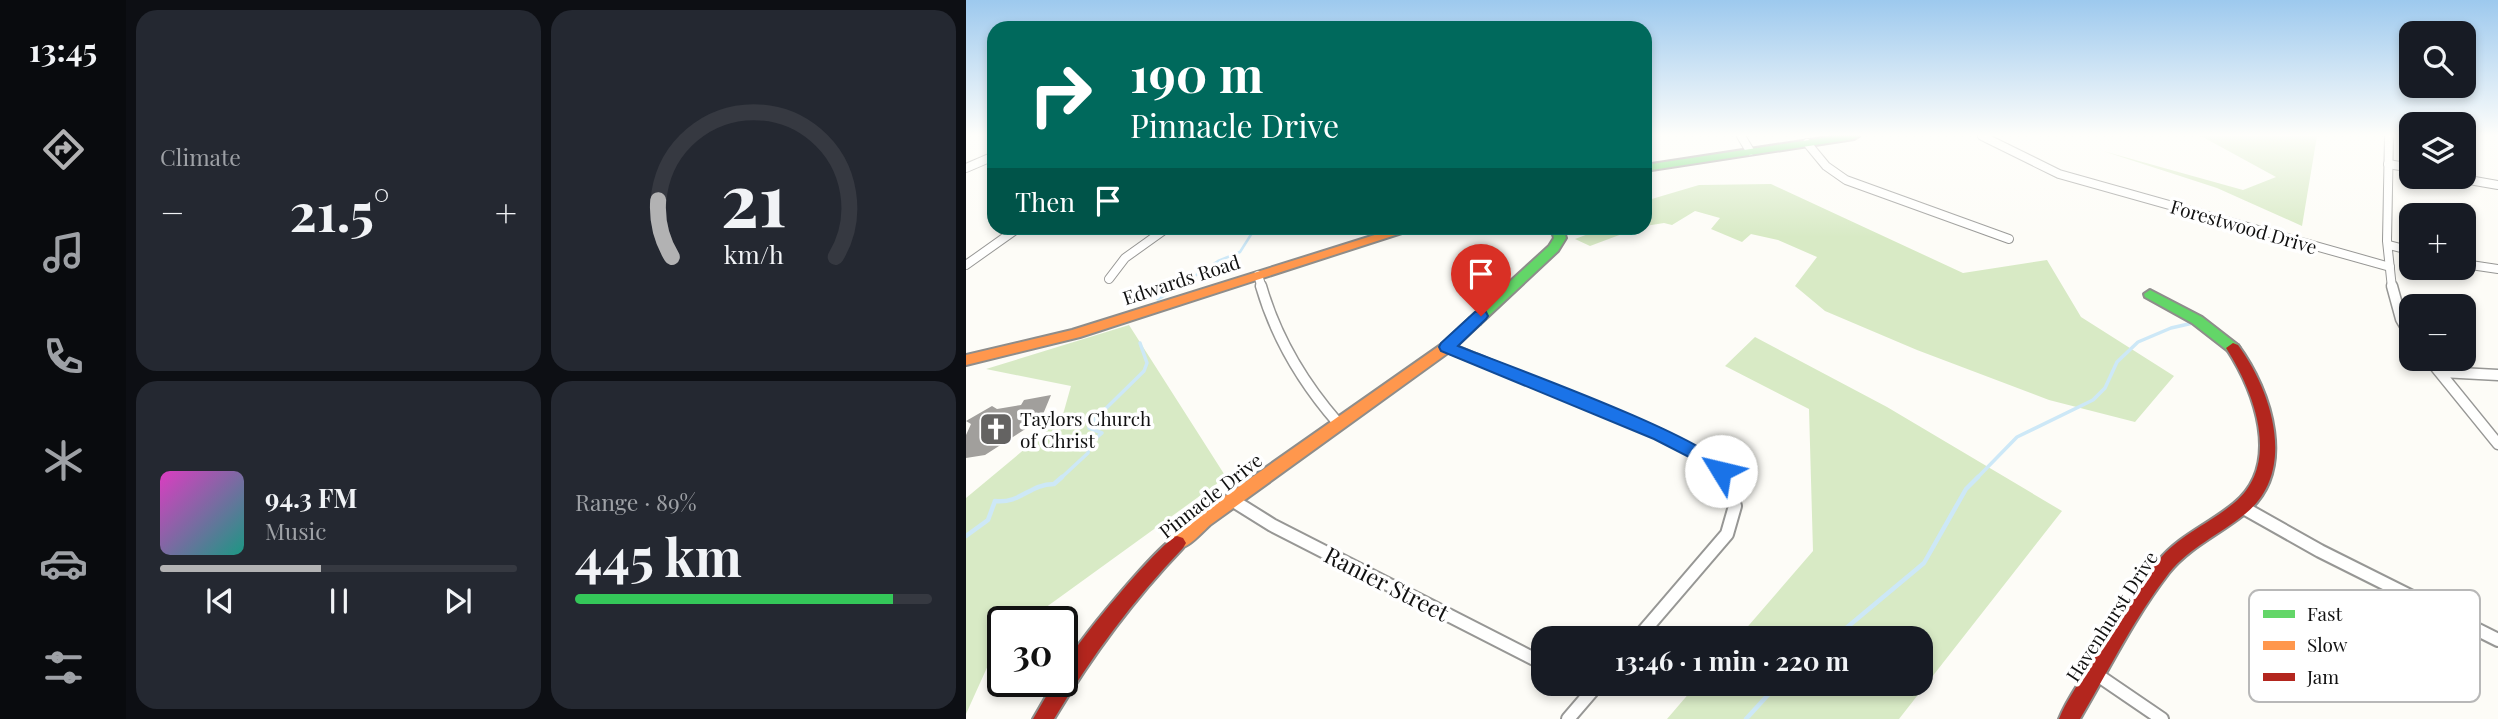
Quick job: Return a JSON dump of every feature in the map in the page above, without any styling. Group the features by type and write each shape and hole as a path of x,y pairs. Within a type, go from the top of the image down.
{"street":[{"path":"1831,170 1846,180 2008,239"},
{"name":"Forestwood Drive","path":"2049,170 2390,267"},
{"path":"2388,170 2390,267 2395,307 2399,314"},
{"path":"2476,181 2498,185"},
{"path":"966,265 1008,235"},
{"path":"1109,279 1125,258 1157,235"},
{"name":"Edwards Road","path":"966,360 1075,334 1385,235"},
{"name":"Pinnacle Drive","path":"1043,719 1084,655 1153,566 1191,530 1447,347 1554,248 1559,235"},
{"path":"2389,245 2399,248"},
{"path":"2476,266 2498,269"},
{"path":"1258,275 1273,319 1293,363 1317,400 1338,423"},
{"name":"Havenhurst Drive","path":"2068,719 2168,560 2190,540 2242,507 2261,486 2269,461 2262,405 2252,373 2237,352 2213,330 2150,294"},
{"path":"1447,347 1660,434 1703,457 1727,479 1733,491 1735,506 1727,534 1648,626"},
{"path":"2441,372 2498,375"},
{"path":"2441,372 2498,444"},
{"name":"Ranier Street","path":"1232,500 1272,525 1531,657"},
{"path":"2242,507 2319,551 2397,590"},
{"path":"2480,631 2498,640"},
{"path":"2096,674 2162,719"},
{"path":"1568,719 1584,696"}],"green space":[{"path":"2160,170 2170,170 2243,190 2276,177 2262,170 2311,170 2302,226 2217,188"},
{"path":"1771,184 1963,273 2047,260 2081,317 2174,376 2135,422 2049,400 1917,350 1825,311 1795,286 1817,257 1778,240 1751,234 1742,242 1711,229 1720,218 1695,211 1672,225 1652,225 1652,199 1699,185"},
{"path":"1586,235 1619,235 1590,246 1575,239"},
{"path":"1129,325 1226,477 1048,606 987,606 987,668 966,714 966,498 1062,418 1071,386 986,369"},
{"path":"1755,337 1887,407 2062,511 1933,676 1933,626 1748,626 1813,551 1809,409 1725,366"},
{"path":"1687,696 1917,696 1899,719 1667,719"}],"building":[{"name":"Taylors Church of Christ","path":"1051,395 1041,419 985,455 966,458 966,435 971,424 966,421 992,406 997,409 1021,405 1024,400"}],"waterway":[{"path":"1176,288 1218,261 1240,252 1251,235"},
{"path":"1158,299 1178,286"},
{"path":"1976,479 2017,437 2093,400 2105,388 2117,362 2138,342 2171,328 2193,323"},
{"path":"1060,479 1088,453 1089,444 1102,433 1089,428 1089,425 1144,371 1147,363 1140,343"},
{"path":"966,536 988,520 995,501 1012,500 1038,487 1054,484 1062,477"},
{"path":"1849,626 1924,563 1966,489 1976,479"},
{"path":"1746,719 1767,696"}],"traffic: fast":[{"path":"1475,321 1554,248 1559,235"},
{"path":"2150,294 2197,320 2233,348"}],"traffic: slow":[{"path":"966,360 1075,334 1385,235"},
{"path":"1177,543 1204,520 1447,347 1475,321"}],"traffic: jam":[{"path":"2069,719 2127,620 2165,565 2183,547 2239,510 2253,496 2263,479 2268,456 2263,414 2249,375 2233,348"},
{"path":"1043,719 1104,626 1139,583 1177,543"}],"place":[{"name":"Taylors Church of Christ","path":"996,429"}],"route":[{"path":"1481,316 1447,347 1660,434 1689,448 1721,471"}]}
